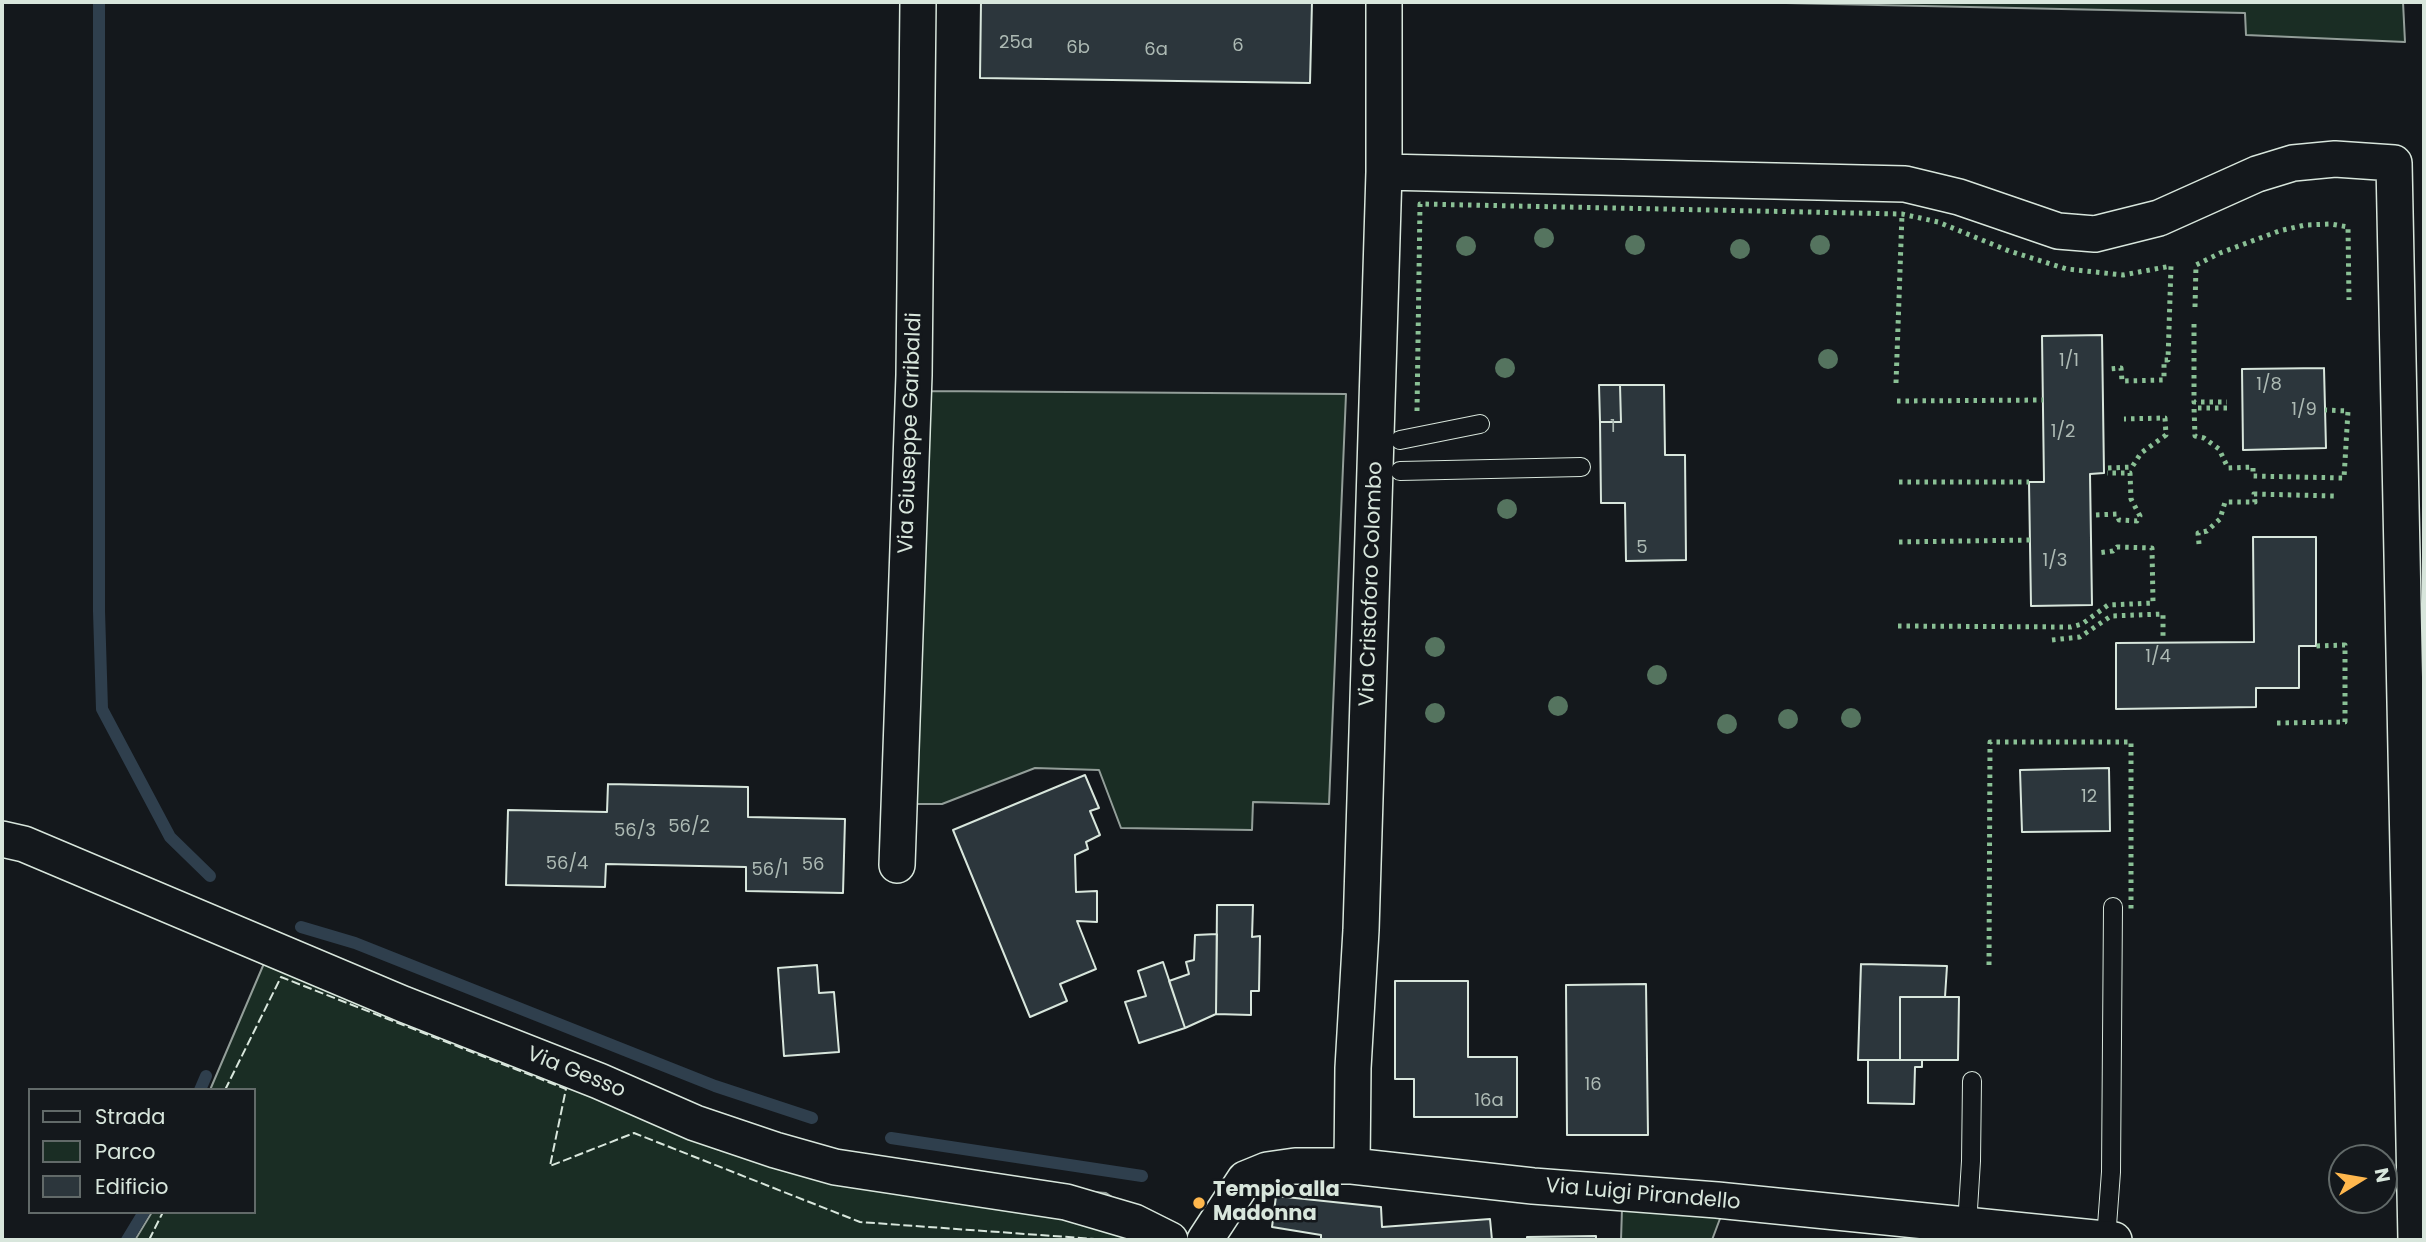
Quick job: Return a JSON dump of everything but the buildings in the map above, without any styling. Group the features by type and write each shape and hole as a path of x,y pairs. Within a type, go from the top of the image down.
{"street":[{"name":"Via Giuseppe Garibaldi","path":"897,865 914,375 918,2"},
{"name":"Via Cristoforo Colombo","path":"1352,1166 1353,1068 1361,917 1384,172 1384,2"},
{"path":"1384,172 1905,184 1959,197 2058,231 2095,234 2159,218 2257,174 2293,163 2335,159 2394,163 2416,1240"},
{"name":"Via Gesso","path":"2,839 24,844 403,1004 707,1127 835,1167 1066,1202 1134,1222 1170,1240"},
{"name":"Via Luigi Pirandello","path":"1205,1240 1245,1179 1266,1170 1296,1166 1352,1166 1533,1186 1717,1200 2110,1240"}],"lane":[{"path":"1400,440 1480,424"},
{"path":"1400,471 1581,467"},
{"path":"2110,1240 2113,907"},
{"path":"1967,1224 1972,1161 1972,1081"}],"green space":[{"path":"1740,2 2403,2 2405,42 2246,35 2245,13"},
{"path":"931,391 1346,394 1329,804 1253,802 1252,830 1121,828 1099,770 1035,768 942,804 915,804"},
{"path":"271,947 859,1172 1106,1193 1178,1240 135,1240 151,1214 256,1214 256,1088 211,1088"},
{"path":"1622,1209 1721,1216 1712,1240 1621,1240"}],"waterway":[{"path":"99,2 99,611 102,709 170,837 210,876"},
{"path":"301,927 355,943 715,1086 812,1118"},
{"path":"201,1088 206,1076"},
{"path":"891,1138 1142,1176"},
{"path":"127,1240 143,1214"}],"hedge":[{"path":"1417,411 1420,204 1902,214 1938,222 2009,251 2067,269 2123,275 2171,266 2168,360 2164,360 2164,380 2122,381 2121,368 2110,369"},
{"path":"1896,383 1902,214"},
{"path":"2195,307 2196,265 2279,231 2305,225 2331,224 2348,227 2349,300"},
{"path":"2194,324 2194,402 2227,402"},
{"path":"1897,401 2043,400"},
{"path":"2227,408 2194,408 2195,436 2204,438 2219,449 2228,468 2253,467 2253,476 2344,478 2348,411 2325,410"},
{"path":"2108,468 2132,467 2141,453 2166,435 2165,418 2124,419"},
{"path":"2096,515 2117,514 2119,520 2137,521 2140,516 2131,499 2130,473 2107,473"},
{"path":"1899,482 2029,482"},
{"path":"2199,544 2198,533 2207,531 2220,519 2225,502 2255,502 2254,494 2335,496"},
{"path":"1899,542 2031,540"},
{"path":"1898,626 2071,627 2082,624 2108,605 2153,603 2152,548 2117,547 2113,551 2097,553"},
{"path":"2052,640 2080,637 2111,616 2163,614 2163,636"},
{"path":"2277,723 2345,722 2345,645 2316,646"},
{"path":"1989,965 1990,742 2131,742 2131,909"}],"fence":[{"path":"226,1088 281,977 566,1089 550,1166 634,1133 860,1222 1109,1240"},
{"path":"149,1240 162,1214"}],"place":[{"name":"Tempio alla Madonna","path":"1199,1203"}]}
